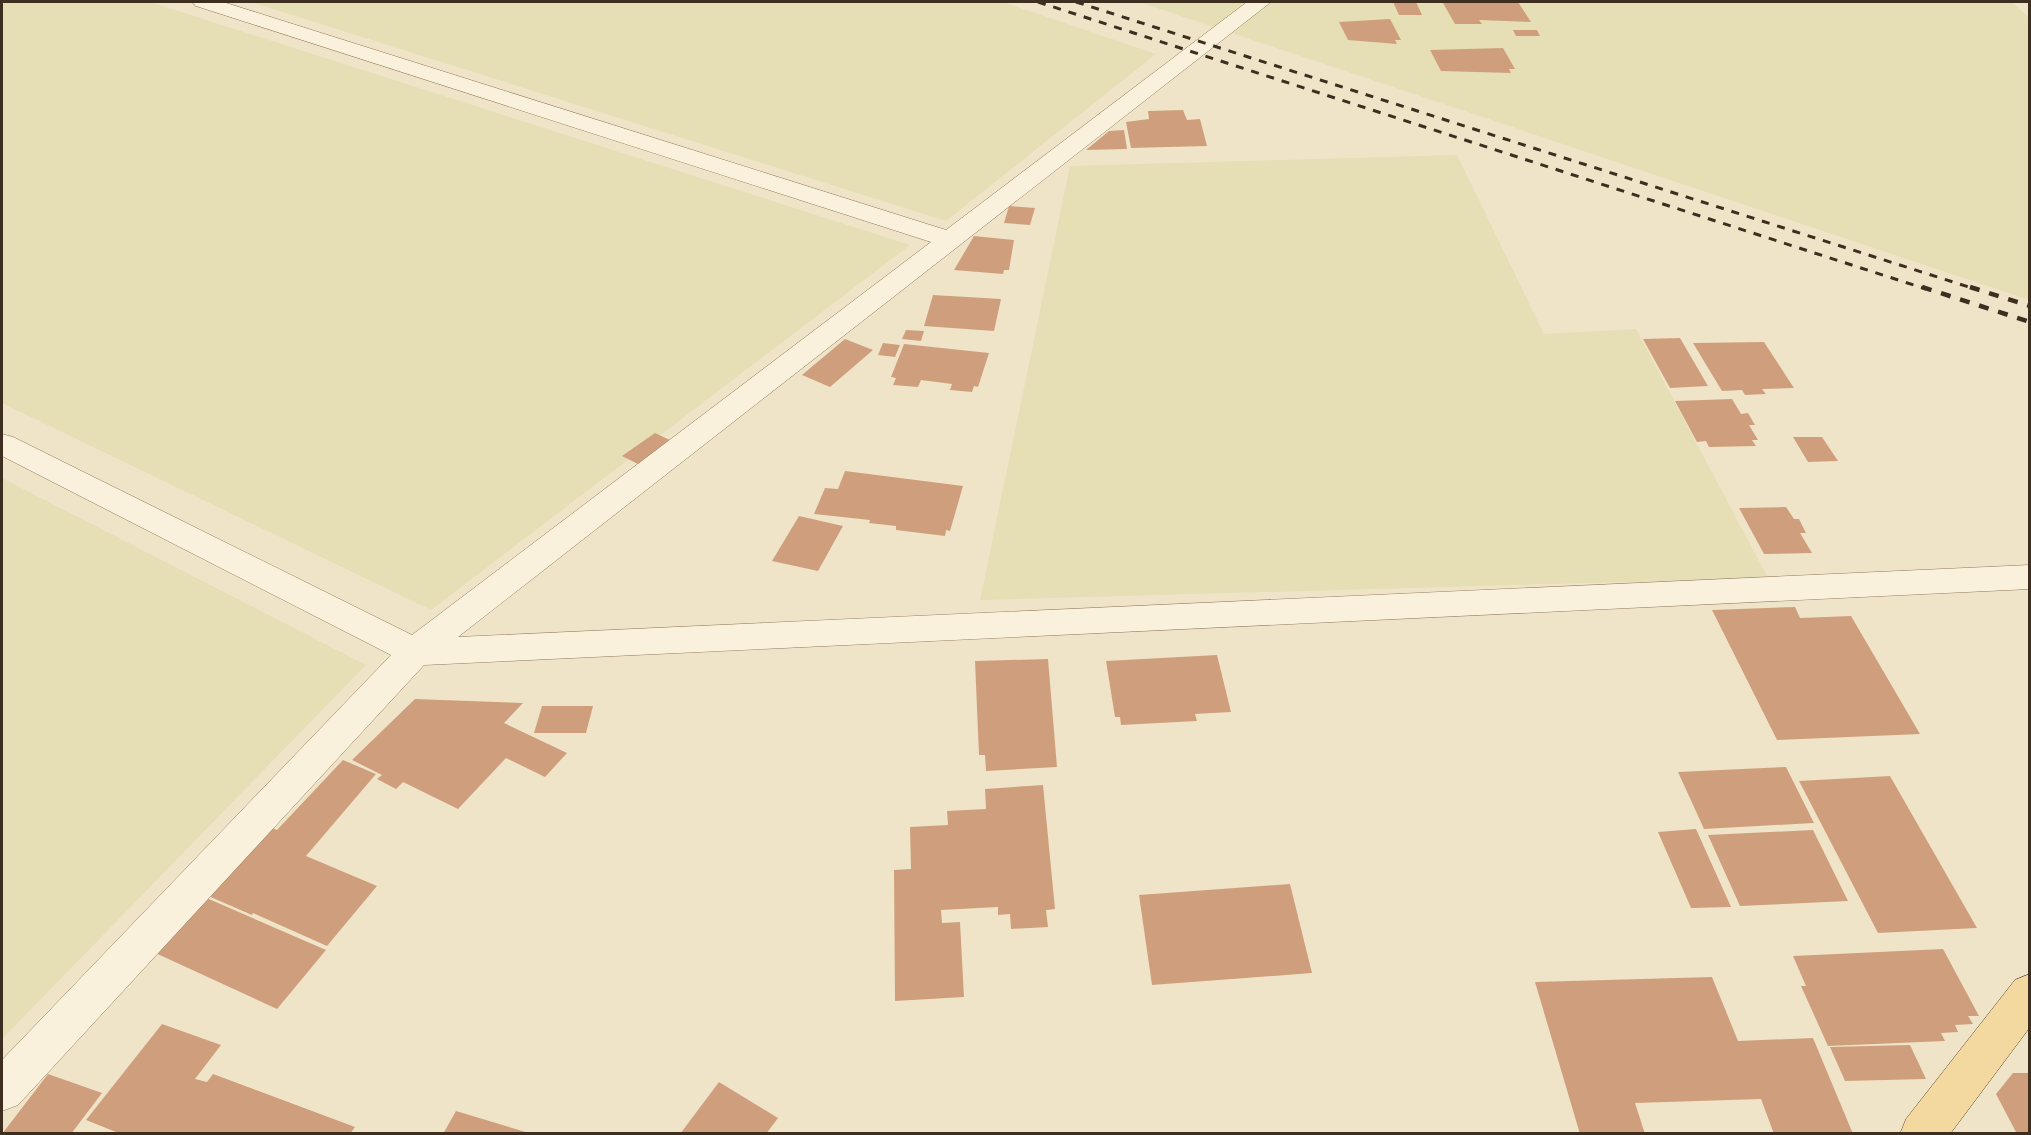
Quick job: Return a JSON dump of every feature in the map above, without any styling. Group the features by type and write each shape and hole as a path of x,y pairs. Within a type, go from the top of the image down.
{"main road":[{"path":"1922,1134 2030,993"}],"street":[{"path":"203,2 951,240"},
{"path":"2,1090 415,652 1259,2 1278,2"},
{"path":"2,444 415,652 2030,576"}],"shaded area":[{"path":"150,2 910,245 431,610 2,403 2,3"},
{"path":"251,2 1003,2 1156,54 946,221"},
{"path":"1139,2 2012,2 2029,18 2029,300"},
{"path":"1457,155 1544,334 1636,329 1768,578 980,600 1070,166"},
{"path":"2,478 366,665 2,1039"}],"building":[{"path":"1393,2 1416,2 1422,15 1399,15"},
{"path":"1518,2 1531,22 1479,20 1482,24 1455,24 1443,3"},
{"path":"1390,19 1401,40 1395,40 1397,44 1348,40 1339,22"},
{"path":"1513,30 1537,30 1540,36 1516,36"},
{"path":"1503,48 1515,69 1509,69 1511,73 1441,71 1430,50"},
{"path":"1183,110 1187,120 1200,119 1207,146 1131,148 1126,122 1149,119 1148,111"},
{"path":"1124,130 1127,149 1086,150 1109,131"},
{"path":"1009,206 1035,208 1030,225 1004,223"},
{"path":"974,236 1014,240 1009,270 1004,270 1003,274 954,270"},
{"path":"933,295 1001,299 994,331 924,326"},
{"path":"906,330 924,331 921,341 902,339"},
{"path":"1680,338 1708,386 1670,388 1643,339"},
{"path":"845,339 873,350 830,387 802,375"},
{"path":"1764,342 1794,388 1762,389 1766,394 1745,395 1742,390 1722,391 1693,343"},
{"path":"883,343 900,345 895,357 878,355"},
{"path":"904,344 989,353 978,387 974,386 972,392 950,390 952,384 921,380 918,387 893,385 896,378 891,377"},
{"path":"1732,399 1741,414 1748,413 1755,425 1749,425 1758,440 1752,440 1756,446 1709,447 1706,441 1697,442 1675,401"},
{"path":"655,433 672,441 644,467 622,456"},
{"path":"1793,437 1822,437 1838,461 1808,462"},
{"path":"845,471 963,486 950,531 946,530 945,536 896,530 896,526 869,523 870,520 814,514 825,488 838,489"},
{"path":"1786,507 1794,519 1799,519 1806,533 1800,533 1812,553 1764,554 1739,508"},
{"path":"799,516 843,526 818,571 772,561"},
{"path":"1795,607 1800,618 1851,616 1920,734 1777,740 1712,610"},
{"path":"1217,655 1231,712 1195,714 1197,721 1121,725 1120,717 1115,717 1106,661"},
{"path":"1048,659 1057,767 986,771 985,755 979,755 975,661"},
{"path":"415,699 523,703 504,723 567,753 545,777 506,758 458,809 403,782 396,789 377,779 382,775 352,760"},
{"path":"542,706 593,706 586,733 534,733"},
{"path":"343,760 376,774 306,856 377,886 327,946 206,895 270,827 277,830"},
{"path":"1786,767 1814,823 1704,829 1678,772"},
{"path":"1890,776 1977,928 1878,933 1799,781"},
{"path":"1043,785 1055,909 1046,910 1048,927 1011,929 1010,914 998,915 998,907 941,910 942,923 960,922 964,997 895,1001 894,870 911,869 910,827 948,825 947,811 986,809 985,789"},
{"path":"1696,829 1731,907 1691,908 1658,832"},
{"path":"1813,830 1848,901 1740,906 1708,835"},
{"path":"1290,884 1312,973 1152,985 1139,895"},
{"path":"202,896 326,950 277,1009 151,951"},
{"path":"1943,949 1979,1016 1968,1016 1973,1024 1955,1025 1958,1032 1941,1033 1945,1041 1828,1046 1801,986 1806,986 1793,956"},
{"path":"1712,977 1738,1041 1813,1038 1853,1134 1774,1134 1761,1099 1635,1103 1645,1134 1580,1134 1535,982"},
{"path":"162,1024 221,1045 195,1079 207,1082 213,1074 355,1127 350,1134 121,1134 86,1120"},
{"path":"1910,1045 1926,1079 1845,1081 1830,1047"},
{"path":"2013,1073 2030,1073 2030,1134 2017,1134 1996,1094"},
{"path":"48,1074 102,1093 71,1134 2,1134"},
{"path":"719,1082 778,1118 766,1134 680,1134"},
{"path":"456,1111 529,1133 529,1134 443,1134"}],"railway":[{"path":"1038,2 1926,289"},
{"path":"1076,2 1975,289"},
{"path":"1922,287 2030,322"},
{"path":"1970,287 2030,306"}]}
